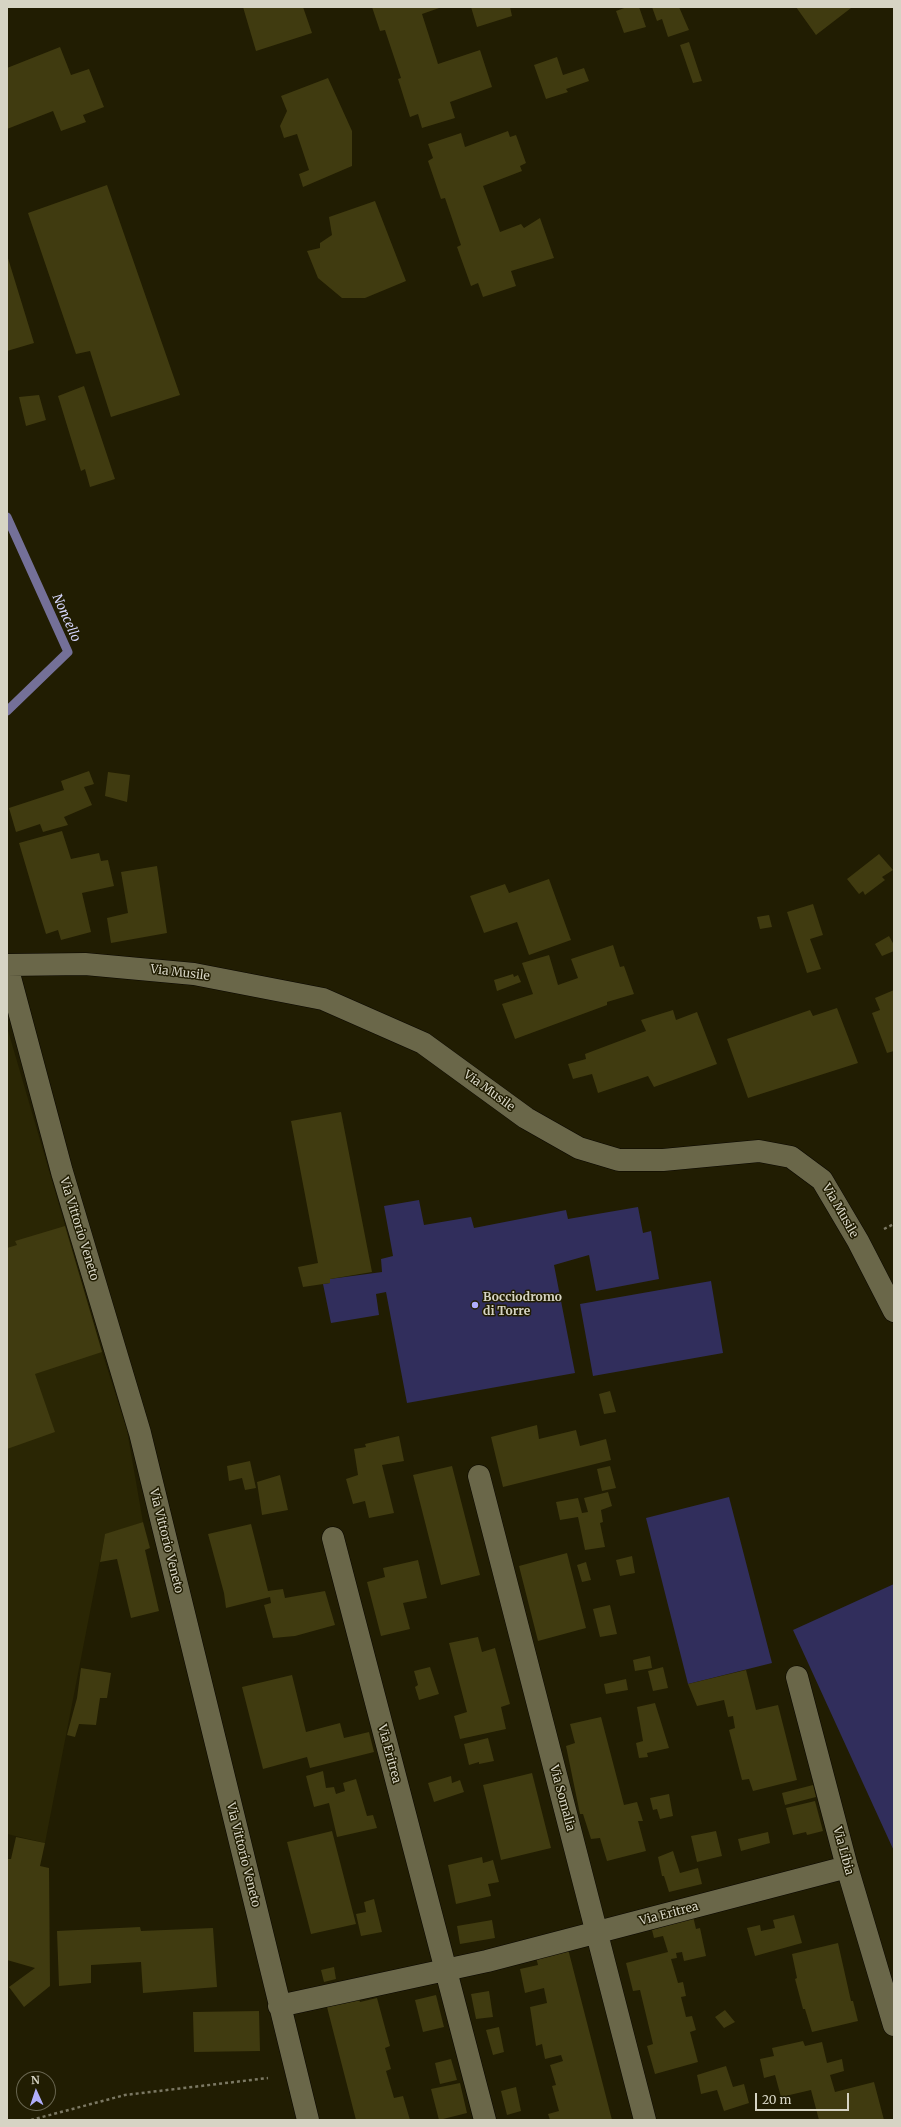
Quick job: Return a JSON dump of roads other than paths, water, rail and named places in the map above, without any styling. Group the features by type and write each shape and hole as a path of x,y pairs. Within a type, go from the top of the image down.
{"street":[{"name":"Via Musile","path":"7,965 85,964 194,974 323,999 423,1043 526,1118 579,1148 619,1160 664,1160 759,1151 791,1158 822,1180 858,1240 894,1311"},
{"name":"Via Vittorio Veneto","path":"7,965 62,1172 140,1434 308,2120"},
{"name":"Via Somalia","path":"479,1476 645,2120"},
{"name":"Via Eritrea","path":"333,1538 484,2120"},
{"name":"Via Libia","path":"797,1677 847,1867 894,2025"},
{"name":"Via Eritrea","path":"279,2006 445,1970 597,1933 847,1867"}],"waterway":[{"name":"Noncello","path":"7,517 68,652 7,711"}],"place":[{"name":"Bocciodromo di Torre","path":"475,1305"}]}
